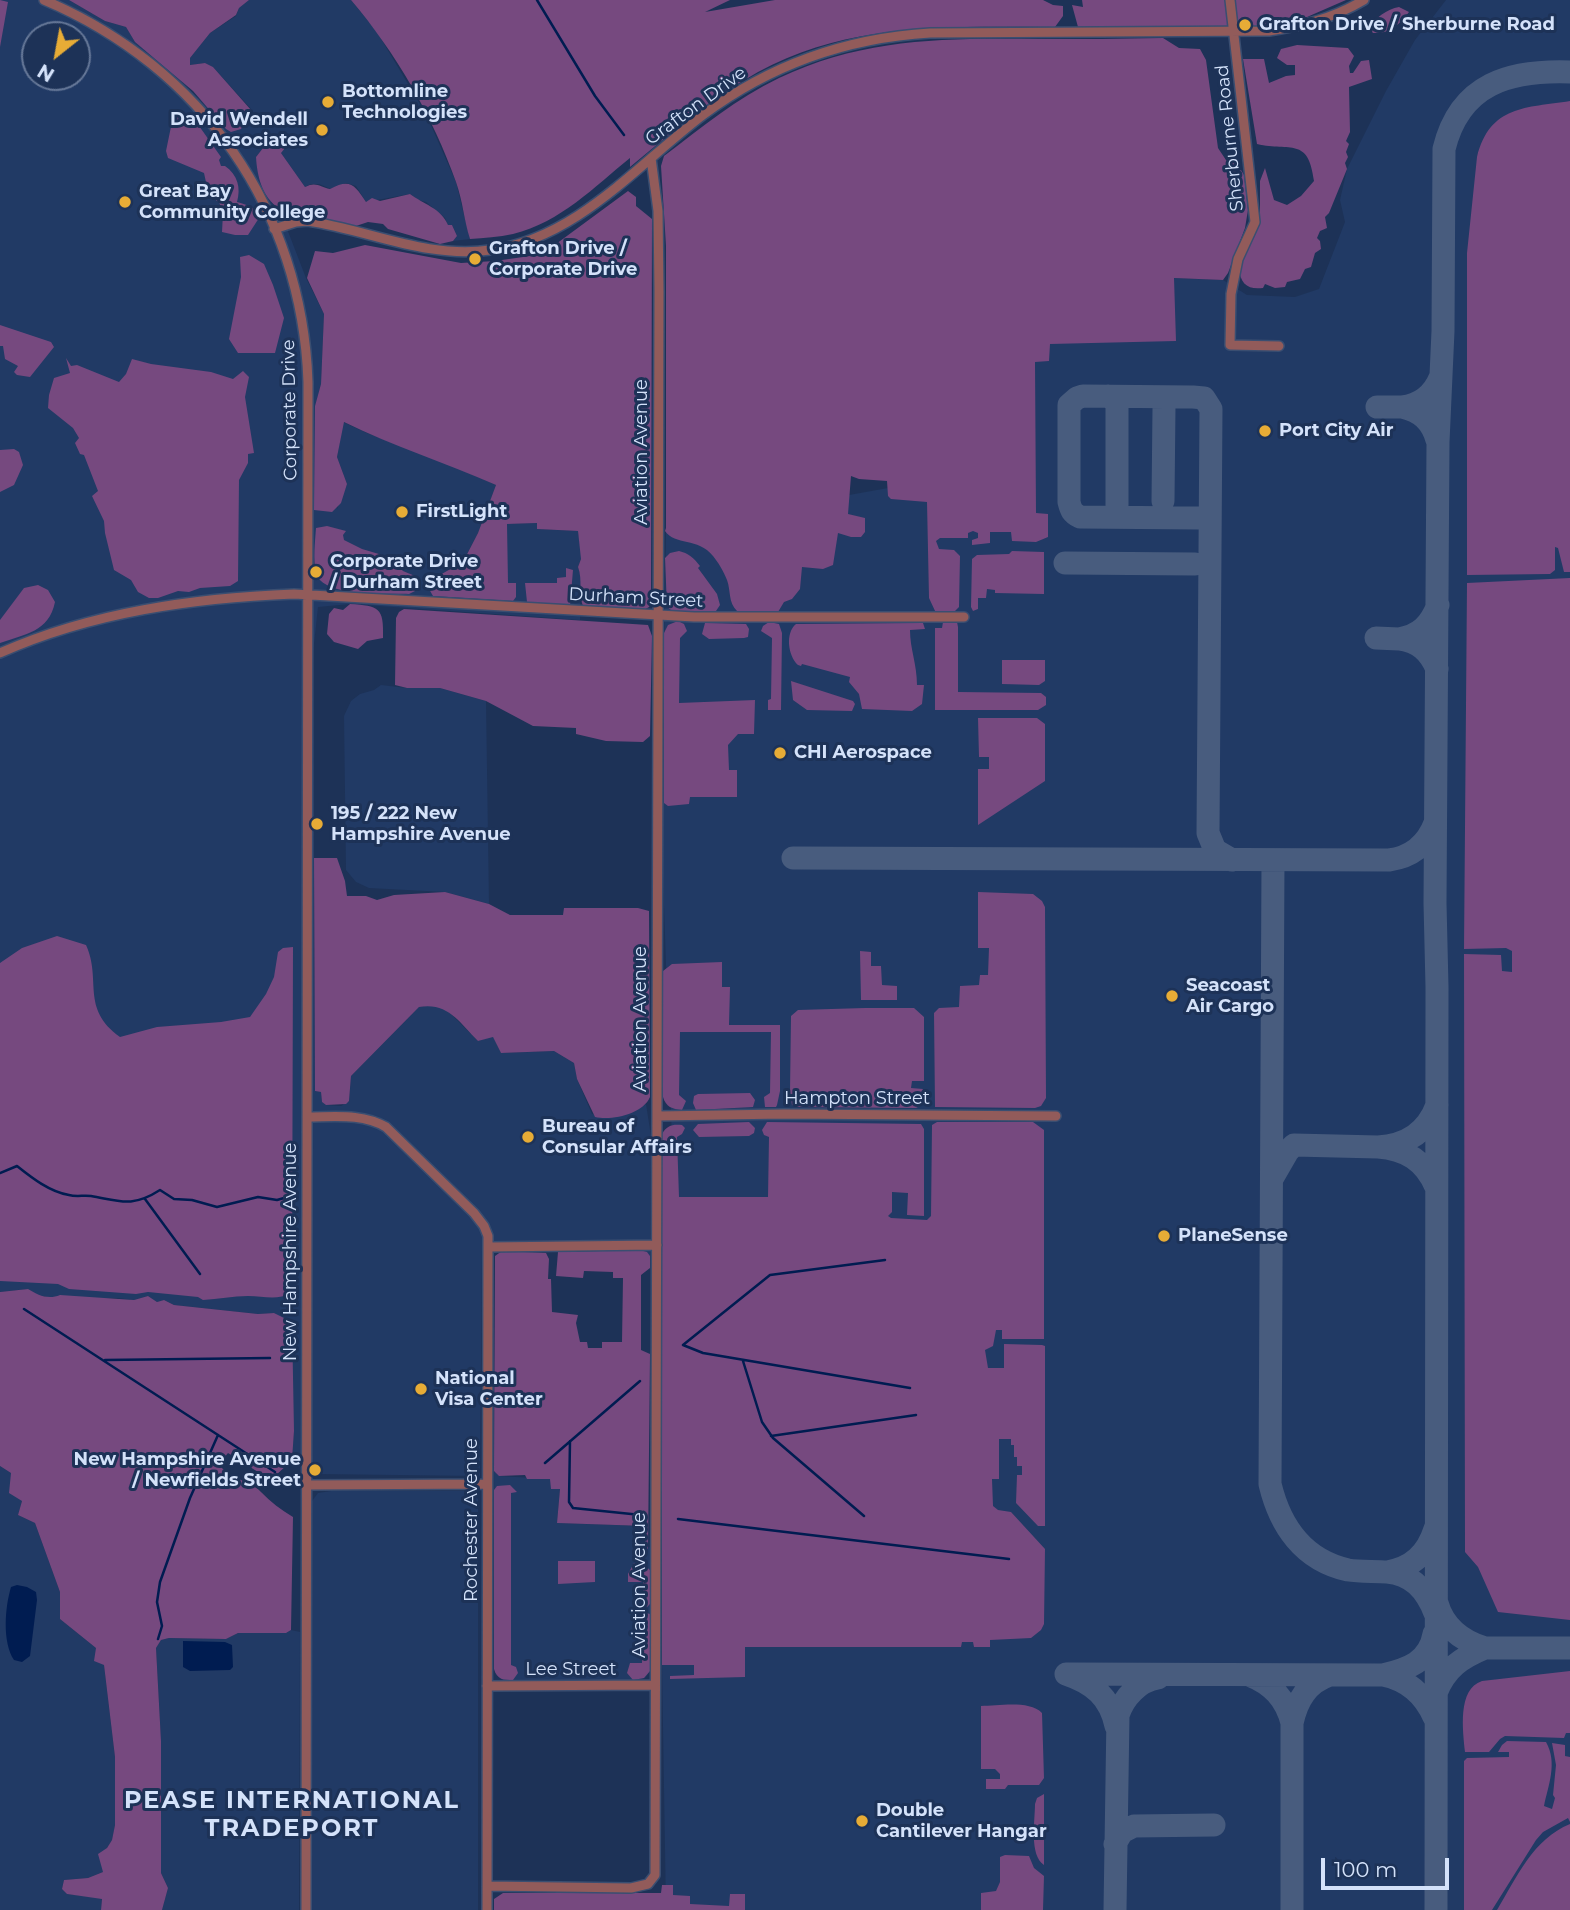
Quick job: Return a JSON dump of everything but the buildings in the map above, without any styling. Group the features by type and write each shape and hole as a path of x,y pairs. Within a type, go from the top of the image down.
{"street":[{"name":"Corporate Drive","path":"44,0 119,39 201,108 236,154 274,229 295,287 307,354 307,594"},
{"name":"Sherburne Road","path":"1230,0 1255,222 1238,259 1231,294 1230,345 1279,346"},
{"name":"Grafton Drive","path":"274,229 307,221 421,249 470,252 511,247 561,227 701,117 750,84 804,58 860,42 906,34 1269,31 1299,27 1338,14 1364,0"},
{"name":"Aviation Avenue","path":"487,1886 631,1888 648,1884 655,1875 658,211 651,158"},
{"name":"Durham Street","path":"0,653 92,622 151,608 246,596 307,594 658,616 964,617"},
{"name":"New Hampshire Avenue","path":"306,1910 307,594"},
{"name":"Rochester Avenue","path":"307,1117 356,1116 386,1126 478,1218 488,1236 487,1910"},
{"name":"Hampton Street","path":"657,1116 1056,1116"},
{"path":"489,1247 657,1245"},
{"path":"306,1485 487,1484"},
{"name":"Lee Street","path":"487,1686 656,1685"}],"shaded area":[{"path":"0,0 69,0 105,21 126,27 135,42 173,72 206,106 251,109 213,67 205,63 190,65 190,58 210,33 236,16 239,8 249,0 351,0 377,32 426,114 456,182 470,239 453,241 457,236 452,225 448,226 445,218 426,202 410,194 366,202 356,186 346,183 331,189 319,184 305,187 281,153 267,147 256,157 272,204 279,208 306,278 324,314 321,384 315,406 315,426 337,509 347,484 337,457 343,422 496,485 478,533 463,562 429,581 507,545 507,524 537,523 538,529 578,531 581,547 578,567 581,576 580,620 350,604 318,607 313,653 315,1091 321,1092 322,1102 326,1105 341,1106 349,1101 351,1076 419,1007 430,1005 445,1008 478,1041 493,1036 501,1053 554,1051 574,1063 577,1079 592,1114 615,1116 635,1111 646,1104 651,1136 650,1256 642,1250 482,1251 480,1476 316,1474 292,1460 294,1431 275,1313 258,1314 174,1305 164,1300 157,1302 148,1296 134,1300 52,1298 37,1295 28,1289 0,1292"},
{"path":"0,0 8,2 0,47"},
{"path":"69,0 249,0 239,8 236,15 210,33 190,58 190,65 205,63 213,67 251,110 241,129 231,132 226,129 193,91 135,42 126,27 105,21"},
{"path":"351,0 730,0 705,12 775,0 1043,0 1063,6 1063,16 1055,27 903,30 830,43 794,55 758,72 724,93 630,167 630,158 562,212 513,234 470,239 456,182 425,110 398,64"},
{"path":"1082,0 1346,0 1307,17 1263,26 1078,27 1072,5 1083,7"},
{"path":"1446,0 1570,0 1570,1910 666,1910 662,1665 674,1611 674,1199 662,847 666,528 938,479 1039,343 1174,278 1223,280 1247,295 1295,297 1319,289 1345,222 1340,200 1347,169 1415,40"},
{"path":"1399,7 1409,12 1402,21 1394,28 1373,33 1369,28 1375,21 1386,12"},
{"path":"1163,38 1179,48 1200,49 1206,60 1218,148 1226,160 1236,162 1244,175 1248,210 1245,228 1223,280 1174,278 1176,341 1050,344 1049,361 1035,362 1036,513 1048,514 1048,537 1036,542 1012,541 1011,532 990,532 990,543 972,545 972,540 978,538 978,533 973,531 968,533 968,538 940,538 936,541 939,549 954,550 960,556 959,607 954,612 936,613 929,598 927,502 891,499 888,496 887,481 851,476 848,514 865,518 865,532 861,537 838,533 833,565 823,569 802,567 800,589 792,599 784,602 778,612 737,611 731,600 726,577 713,556 701,546 675,539 665,531 666,246 661,166 664,156 720,114 764,86 843,54 875,47 940,40"},
{"path":"1297,45 1348,48 1354,56 1349,66 1350,73 1353,73 1361,61 1369,60 1372,79 1349,87 1350,132 1346,141 1349,144 1345,163 1347,169 1325,217 1327,228 1320,231 1317,238 1321,249 1315,253 1311,267 1305,269 1300,279 1287,282 1285,287 1275,288 1265,284 1263,288 1253,288 1243,282 1239,268 1260,224 1260,181 1265,168 1274,200 1287,205 1301,196 1314,181 1307,157 1302,152 1288,147 1257,144 1243,59 1264,59 1269,83 1295,75 1295,65 1287,65 1277,58 1281,49"},
{"path":"1570,101 1570,572 1564,572 1558,548 1555,547 1555,570 1550,574 1467,575 1467,253 1477,157 1491,127 1501,118 1525,108"},
{"path":"186,114 192,116 221,157 221,166 225,166 236,178 239,192 237,202 251,207 258,214 259,218 248,235 222,232 223,213 219,202 209,196 204,173 168,158 166,151 173,117"},
{"path":"267,147 285,148 281,153 305,187 315,184 330,189 347,184 359,191 366,202 372,198 380,201 410,194 441,214 448,225 452,225 457,236 453,241 440,244 388,229 383,224 368,222 356,226 293,213 284,205 279,208 268,198 258,171 256,157"},
{"path":"628,191 636,197 636,206 652,219 651,603 642,611 583,606 578,567 581,559 578,531 537,529 537,523 507,524 508,583 516,583 516,597 513,601 433,596 429,581 463,562 478,533 496,485 344,422 337,457 347,484 341,503 332,512 314,510 315,406 321,384 324,314 307,278 315,251 333,253 365,245 461,263 530,256 556,244"},
{"path":"249,255 264,264 284,318 275,353 238,353 229,339 241,277 240,257"},
{"path":"0,325 51,342 54,347 30,377 17,375 14,372 18,366 5,359 3,346 0,346"},
{"path":"66,358 71,366 77,365 119,382 126,374 132,359 211,372 233,379 243,371 249,377 245,397 254,453 248,454 248,463 239,480 238,581 230,586 178,591 158,598 149,598 138,592 131,580 114,570 104,521 92,496 98,491 84,455 80,454 75,443 79,438 73,428 48,408 54,378 70,373"},
{"path":"14,449 19,452 23,465 14,485 0,492 0,450"},
{"path":"327,526 346,531 344,540 389,557 403,571 415,576 415,591 409,594 372,594 330,587 321,581 315,568 316,528"},
{"path":"679,551 691,556 700,566 698,568 717,594 720,605 716,611 675,613 667,607 665,558 670,553"},
{"path":"1012,551 1044,552 1044,594 995,593 995,590 987,589 986,598 978,598 978,609 973,611 972,559 977,555 1009,554"},
{"path":"566,568 573,570 570,606 527,602 525,583 557,583 557,578 566,577"},
{"path":"1570,578 1570,1620 1498,1612 1478,1567 1465,1552 1464,954 1501,955 1502,971 1512,972 1512,951 1506,948 1464,949 1467,583"},
{"path":"38,585 48,590 55,602 47,620 27,634 0,643 0,620 24,588"},
{"path":"350,604 378,610 381,614 383,638 367,641 358,649 334,642 327,634 329,614 334,608 343,610"},
{"path":"404,609 648,625 652,636 650,736 643,742 606,741 576,734 576,728 533,726 486,701 440,688 407,688 395,685 396,618"},
{"path":"678,621 684,624 687,631 680,638 679,703 755,700 754,734 738,734 728,745 729,770 737,770 737,797 690,797 689,804 668,806 664,803 664,633 668,625"},
{"path":"769,622 779,624 782,633 781,710 768,710 768,700 771,699 772,638 761,631"},
{"path":"943,622 957,622 958,692 1041,693 1046,697 1046,705 1038,710 935,710 935,628 942,628"},
{"path":"705,623 746,624 749,629 748,637 709,639 702,634"},
{"path":"923,623 925,629 910,630 917,685 924,685 922,704 912,711 862,709 859,694 849,682 850,677 798,665 790,650 790,633 796,624"},
{"path":"1002,660 1045,660 1045,681 1039,685 1002,684"},
{"path":"791,681 853,701 855,704 852,711 807,710 793,700"},
{"path":"381,685 440,688 486,701 489,904 445,892 369,888 356,882 346,870 344,716 351,701"},
{"path":"978,718 1037,718 1045,724 1045,781 978,825 978,769 989,769 989,757 979,757"},
{"path":"314,858 337,858 347,896 366,896 377,900 394,895 445,892 489,904 510,915 563,915 564,908 638,908 649,911 650,1097 646,1103 626,1115 595,1117 577,1079 574,1063 554,1051 501,1053 493,1037 478,1041 452,1015 429,1006 419,1007 351,1076 349,1101 346,1104 326,1105 322,1102 321,1092 315,1091"},
{"path":"978,892 1033,894 1045,907 1046,1098 1041,1106 1035,1108 935,1107 934,1013 939,1008 959,1007 960,986 979,985 980,975 988,975 989,948 978,948"},
{"path":"57,936 86,945 100,1015 120,1037 157,1027 250,1017 274,977 278,952 283,948 293,947 292,1293 275,1297 242,1296 203,1300 198,1297 148,1292 136,1294 69,1289 58,1284 0,1281 0,963 22,948"},
{"path":"860,951 871,952 871,966 881,966 882,985 897,986 897,1000 861,1000"},
{"path":"722,962 722,987 730,987 729,1025 780,1025 780,1091 776,1107 765,1107 764,1097 770,1093 771,1032 680,1032 679,1095 686,1101 682,1110 678,1110 664,1100 663,971 672,964"},
{"path":"914,1008 924,1017 924,1081 912,1081 911,1088 923,1089 920,1106 792,1105 791,1016 798,1010"},
{"path":"750,1093 755,1100 753,1107 696,1110 693,1103 694,1096 698,1094"},
{"path":"749,1122 755,1128 754,1133 749,1136 699,1137 693,1130 698,1124"},
{"path":"767,1122 921,1124 924,1129 924,1216 907,1215 908,1193 892,1192 892,1212 888,1216 927,1220 931,1216 932,1125 937,1122 1033,1122 1044,1130 1044,1339 1002,1339 1002,1330 996,1330 993,1346 985,1350 988,1368 1004,1368 1004,1344 1045,1346 1045,1526 1038,1526 1016,1503 1017,1475 1022,1475 1022,1466 1017,1466 1011,1439 999,1439 999,1479 992,1479 993,1506 998,1510 1011,1512 1045,1549 1044,1624 1031,1638 990,1640 990,1647 974,1647 973,1642 962,1642 961,1647 745,1647 745,1677 670,1679 670,1676 694,1675 694,1665 662,1665 662,1134 673,1125 682,1125 685,1128 677,1137 679,1197 768,1197 769,1137 764,1135 762,1130"},
{"path":"640,1250 650,1256 650,1268 641,1275 641,1350 650,1354 648,1549 645,1546 645,1526 557,1523 560,1489 551,1489 550,1479 527,1479 525,1475 499,1476 494,1471 495,1256 502,1251 546,1253 549,1259 548,1279 551,1279 552,1312 578,1315 576,1323 580,1342 587,1342 588,1348 602,1348 602,1342 622,1342 623,1278 613,1278 613,1272 584,1271 583,1278 556,1276 558,1252"},
{"path":"28,1289 47,1297 60,1295 134,1300 148,1296 157,1302 164,1300 174,1305 258,1314 274,1313 292,1322 292,1460 269,1478 259,1476 258,1472 228,1453 219,1464 293,1517 291,1630 286,1633 238,1633 226,1639 169,1638 161,1640 156,1648 161,1741 161,1873 168,1888 162,1910 101,1910 102,1899 67,1894 62,1889 64,1880 88,1878 103,1872 98,1854 107,1848 112,1840 115,1825 115,1757 104,1665 94,1661 96,1648 60,1619 60,1592 35,1523 18,1515 22,1501 9,1493 11,1473 0,1466 0,1292"},
{"path":"0,1466 11,1473 11,1484 22,1501 18,1515 35,1523 60,1592 60,1619 96,1648 104,1665 115,1757 115,1825 103,1872 88,1878 64,1880 62,1889 67,1894 102,1898 101,1910 0,1910"},
{"path":"494,1471 499,1476 551,1479 560,1489 557,1523 645,1526 645,1546 650,1547 650,1671 645,1678 503,1680 496,1674"},
{"path":"510,1485 517,1492 511,1493 511,1665 516,1667 518,1673 513,1680 499,1677 494,1669 494,1490 497,1486"},
{"path":"468,1491 478,1499 478,1910 311,1910 312,1501 318,1493"},
{"path":"558,1561 595,1561 595,1582 558,1584"},
{"path":"634,1563 643,1564 650,1570 650,1604 643,1608 643,1582 628,1582 628,1574"},
{"path":"17,1585 36,1592 37,1600 30,1656 22,1662 14,1660 10,1653 6,1634 9,1595 11,1587"},
{"path":"643,1612 650,1614 650,1671 644,1678 633,1680 627,1673 630,1663 642,1663"},
{"path":"291,1630 300,1632 299,1910 162,1910 168,1888 161,1873 161,1741 156,1648 161,1640 169,1638 226,1639 238,1633 286,1633"},
{"path":"183,1641 225,1642 232,1645 233,1667 230,1670 190,1671 183,1667"},
{"path":"1570,1671 1570,1733 1566,1733 1564,1738 1505,1736 1489,1752 1465,1752 1463,1712 1465,1701 1474,1685 1482,1681"},
{"path":"1022,1705 1042,1713 1044,1778 1039,1785 1008,1785 1005,1789 986,1789 986,1779 1000,1779 1000,1774 995,1769 981,1769 981,1706"},
{"path":"1507,1741 1546,1742 1552,1766 1544,1806 1552,1809 1556,1765 1552,1743 1565,1745 1565,1756 1570,1757 1570,1822 1568,1818 1543,1832 1492,1910 1464,1910 1464,1761 1467,1758 1509,1757 1509,1752 1498,1752"},
{"path":"1044,1794 1044,1865 1036,1854 1034,1837 1035,1804 1037,1798"},
{"path":"1570,1824 1570,1910 1497,1910 1536,1849 1546,1839"},
{"path":"1029,1856 1034,1868 1044,1876 1043,1910 981,1910 981,1893 996,1891 1000,1882 1000,1857"},
{"path":"662,1885 673,1885 673,1895 690,1896 690,1904 729,1906 730,1894 745,1894 745,1910 494,1910 494,1899 503,1893 661,1893"}],"waterway":[{"path":"537,0 595,96 624,135"},
{"path":"0,1173 17,1166 55,1191 126,1202 150,1196 160,1190 174,1199 192,1200 217,1207 258,1197 277,1200 284,1198"},
{"path":"145,1199 200,1274"},
{"path":"885,1260 770,1275 683,1345 703,1353 910,1388"},
{"path":"24,1309 275,1472"},
{"path":"105,1360 270,1358"},
{"path":"743,1361 762,1422 773,1438 864,1516"},
{"path":"545,1463 640,1381"},
{"path":"771,1436 916,1415"},
{"path":"158,1639 162,1626 157,1602 160,1582 190,1498 218,1435"},
{"path":"570,1441 569,1502 573,1508 641,1515"},
{"path":"678,1519 1009,1559"}],"taxiway":[{"path":"1436,1910 1435,903 1438,442 1443,331 1444,149 1462,109 1475,95 1490,85 1527,74 1570,72"},
{"path":"1437,440 1425,418 1402,407 1426,398 1440,378"},
{"path":"1198,518 1080,517 1075,514 1069,502 1069,405 1083,396 1193,397 1204,398 1211,409 1208,833 1215,850 1232,860"},
{"path":"1108,396 1117,406 1117,505"},
{"path":"1163,501 1164,407"},
{"path":"1377,407 1402,407"},
{"path":"1065,563 1195,564"},
{"path":"1437,669 1422,648 1399,639 1413,635 1423,628 1438,605"},
{"path":"1376,638 1399,639"},
{"path":"793,858 1389,860 1412,853 1428,837 1435,823"},
{"path":"1273,860 1270,1484 1287,1527 1306,1549 1318,1558 1348,1570 1387,1572"},
{"path":"1436,1187 1426,1170 1413,1158 1397,1150 1378,1147 1398,1143 1415,1135 1428,1123 1437,1105"},
{"path":"1273,1177 1294,1145 1378,1147"},
{"path":"1435,1529 1423,1553 1404,1567 1387,1572 1404,1576 1417,1585 1435,1613"},
{"path":"1437,1603 1444,1620 1455,1632 1469,1642 1485,1648 1570,1648"},
{"path":"1434,1634 1427,1651 1416,1663 1383,1675 1400,1680 1414,1689 1434,1717"},
{"path":"1436,1693 1444,1677 1455,1665 1485,1648"},
{"path":"1116,1726 1109,1707 1099,1692 1066,1674 1383,1675"},
{"path":"1249,1675 1277,1693 1292,1723"},
{"path":"1292,1910 1292,1723 1304,1693 1330,1675"},
{"path":"1115,1910 1118,1715 1133,1691 1158,1678"},
{"path":"1115,1844 1122,1832 1134,1826 1214,1825"}],"place":[{"name":"Grafton Drive / Sherburne Road","path":"1245,25"},
{"name":"Bottomline Technologies","path":"328,102"},
{"name":"David Wendell Associates","path":"322,130"},
{"name":"Great Bay Community College","path":"125,202"},
{"name":"Grafton Drive / Corporate Drive","path":"475,259"},
{"name":"Port City Air","path":"1265,431"},
{"name":"FirstLight","path":"402,512"},
{"name":"Corporate Drive / Durham Street","path":"316,572"},
{"name":"CHI Aerospace","path":"780,753"},
{"name":"195 / 222 New Hampshire Avenue","path":"317,824"},
{"name":"Seacoast Air Cargo","path":"1172,996"},
{"name":"Bureau of Consular Affairs","path":"528,1137"},
{"name":"PlaneSense","path":"1164,1236"},
{"name":"National Visa Center","path":"421,1389"},
{"name":"New Hampshire Avenue / Newfields Street","path":"315,1470"},
{"name":"Double Cantilever Hangar","path":"862,1821"}],"district":[{"name":"PEASE INTERNATIONAL TRADEPORT","path":"292,1815"}]}
